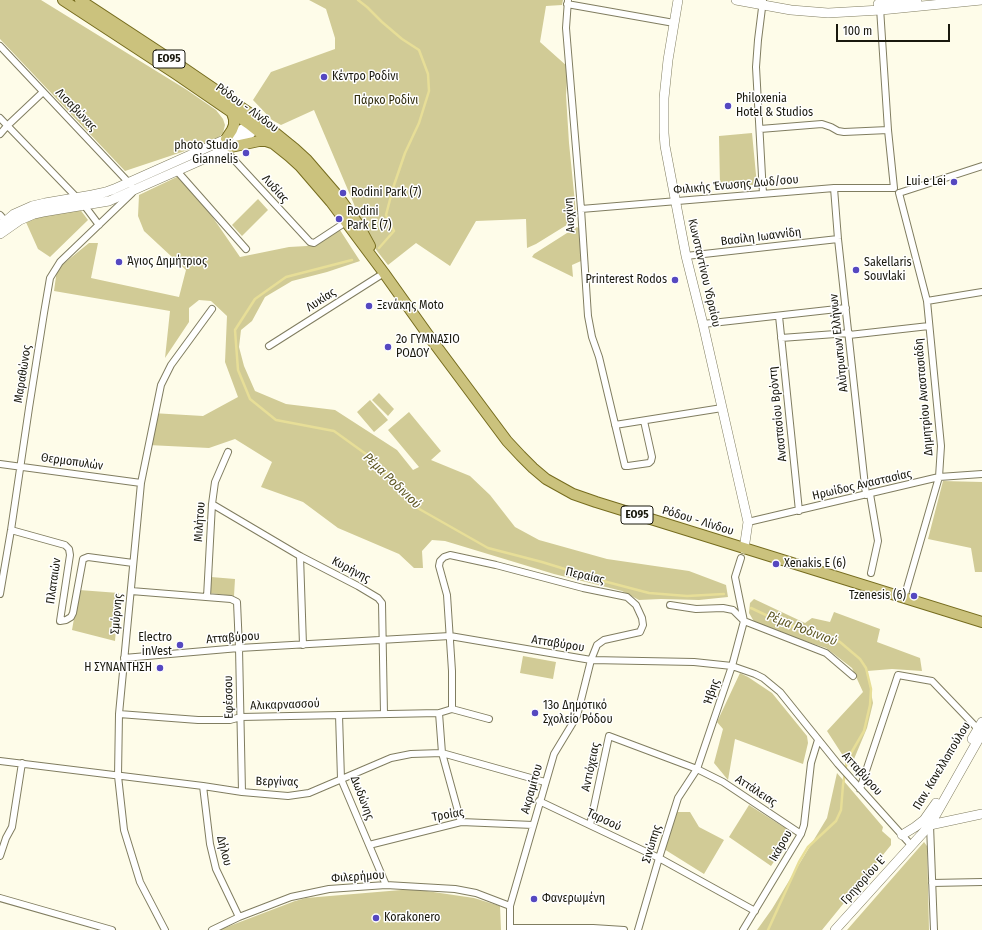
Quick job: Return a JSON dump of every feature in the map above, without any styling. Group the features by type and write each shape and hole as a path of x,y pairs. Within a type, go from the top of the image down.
{"main road":[{"name":"Ρόδου - Λίνδου","path":"63,0 176,74 232,113 254,124 295,149 338,196 358,224 384,273"},
{"name":"Ρόδου - Λίνδου","path":"80,0 182,67 254,124 273,143 300,166 331,202 507,441 546,479 573,494 742,554 904,598 982,622"},
{"path":"232,113 234,125 227,145 259,141 273,143"}],"street":[{"name":"Κωνσταντίνου Υδραίου","path":"678,0 668,60 664,98 663,115 665,146 686,256 748,522 742,554"},
{"path":"736,0 764,2 791,10 816,13 838,13 880,4 917,0"},
{"path":"880,4 982,0"},
{"path":"568,2 674,23"},
{"name":"Αισχίνη","path":"568,2 566,28 588,316 625,466 648,463 651,461 652,458 644,421"},
{"path":"763,194 756,67 758,40 764,2"},
{"path":"880,4 888,130 894,188 899,192 982,166"},
{"name":"Λισαβώνας","path":"0,46 43,92 125,187"},
{"path":"0,134 43,92"},
{"path":"0,118 76,197 99,225"},
{"path":"125,187 135,190 177,171 227,145 254,124"},
{"path":"760,129 822,124 844,132 888,130"},
{"path":"0,234 4,222 14,214 32,206 125,187 227,145"},
{"name":"Λυδίας","path":"227,145 310,242 314,243 346,222"},
{"path":"177,171 246,249"},
{"path":"4,222 43,212 109,201 125,187"},
{"name":"Φιλικής Ένωσης Δωδ/σου","path":"581,209 834,188 894,188"},
{"name":"Αλύτρωτων Ελλήνων","path":"834,188 838,239 868,494 878,541 871,573"},
{"name":"Μαραθώνος","path":"0,594 50,278 60,262 135,190"},
{"name":"Δημητρίου Αναστασιάδη","path":"899,192 927,300 941,446 939,477 904,598"},
{"name":"Βασίλη Ιωαννίδη","path":"686,256 838,239"},
{"name":"Λυκίας","path":"269,346 384,273"},
{"path":"927,300 982,292"},
{"path":"703,324 846,308"},
{"name":"Σμύρνης","path":"165,930 140,882 124,830 118,776 119,714 141,483 161,385 171,365 212,309"},
{"name":"Αναστασίου Βρόντη","path":"779,316 799,511"},
{"path":"781,338 849,334 929,326"},
{"path":"615,425 722,408"},
{"name":"Μιλήτου","path":"207,597 212,504 215,482 228,452"},
{"name":"Θερμοπυλών","path":"0,464 141,483"},
{"name":"Ηρωίδος Αναστασίας","path":"748,522 939,477 982,474"},
{"name":"Κυρήνης","path":"212,504 300,556 378,598 382,603 384,714"},
{"name":"Πλαταιών","path":"11,530 65,545 69,549 70,555 60,621 71,617 73,613 83,559 88,558 133,563"},
{"path":"742,554 735,577 744,621"},
{"name":"Περαίας","path":"450,636 447,595 439,566 440,561 444,557 450,555 627,597 636,605 642,618 643,625 640,632 604,640 597,645 591,660"},
{"path":"300,556 303,645"},
{"path":"130,591 207,597"},
{"name":"Εφέσσου","path":"207,597 230,599 237,602 242,792"},
{"path":"670,605 696,609 723,608 733,610 744,621 826,654 853,676"},
{"name":"Ήβης","path":"697,769 732,666 744,621"},
{"path":"450,636 452,709 489,719"},
{"name":"Ατταβύρου","path":"124,658 239,648 450,636 591,660 694,662 732,666 763,678 780,692 838,764 911,845"},
{"name":"Ακραμίτου","path":"510,929 510,906 539,801 554,754 576,716 591,660"},
{"path":"860,789 898,675 932,681 981,729"},
{"name":"Αλικαρνασσού","path":"119,714 198,720 230,720 240,717 438,713 452,709"},
{"path":"438,713 442,753 460,822"},
{"name":"Δωδώνης","path":"339,714 341,779 386,885"},
{"name":"Παν. Κανελλοπούλου","path":"911,845 927,822 940,797 981,729"},
{"name":"Αντιόχειας","path":"590,825 609,736 697,769"},
{"name":"Ικάρου","path":"743,930 801,834 804,825 811,763 818,740"},
{"name":"Βεργίνας","path":"0,761 242,792 288,796 309,793 391,758 412,754 442,753 545,782"},
{"path":"0,856 6,838 12,827 22,764"},
{"name":"Αττάλειας","path":"697,769 723,782 801,834"},
{"name":"Σινώπης","path":"638,930 678,798 697,769"},
{"name":"Δήλου","path":"203,786 210,844 216,869 239,917"},
{"name":"Ταρσού","path":"539,801 659,858 755,911"},
{"path":"934,930 927,822 982,814"},
{"name":"Τροίας","path":"369,844 460,822 533,824"},
{"name":"Παν. Κανελλοπούλου","path":"902,835 927,822"},
{"name":"Γρηγορίου Ε'","path":"835,930 911,845"},
{"path":"932,883 982,882"},
{"name":"Φιλερήμου","path":"212,930 239,917 291,897 329,890 386,885 455,889 476,893 510,906"},
{"path":"0,898 112,930"},
{"path":"510,929 593,928 624,930"}],"green space":[{"path":"0,0 41,0 187,90 216,110 223,119 225,125 223,133 215,141 125,171 0,39"},
{"name":"Πάρκο Ροδίνι","path":"309,0 563,0 562,5 546,6 540,42 568,67 566,95 576,213 575,219 536,244 527,248 526,219 476,221 450,266 416,243 388,265 370,242 314,110 281,125 272,120 253,100 271,72 335,49 335,38 326,9"},
{"path":"752,133 757,185 720,185 719,136"},
{"path":"183,174 240,257 289,247 307,246 338,227 360,261 327,272 292,281 265,297 252,321 241,330 239,347 244,366 255,391 286,404 335,410 397,450 413,470 419,467 388,430 409,412 441,451 431,460 470,476 490,495 515,527 539,540 607,559 689,571 726,585 728,597 699,600 639,600 622,591 554,574 445,541 432,540 422,551 423,568 414,568 399,554 338,528 303,502 261,487 272,462 235,439 209,448 148,445 152,413 203,416 238,397 225,362 227,316 211,301 199,300 189,308 189,322 165,358 170,311 54,291 57,269 89,243 98,243 91,278 179,297 186,270 144,231 138,216 139,195"},
{"path":"258,199 268,210 242,236 232,225"},
{"path":"79,208 88,220 50,257 38,249 25,220"},
{"path":"577,227 580,229 581,261 572,265 573,277 532,257 534,254"},
{"path":"379,393 394,409 388,416 372,400"},
{"path":"370,400 388,420 374,432 357,412"},
{"path":"943,481 982,482 982,572 975,572 971,548 928,539"},
{"path":"211,577 235,579 234,596 210,593"},
{"path":"79,590 119,593 115,641 72,630"},
{"path":"754,599 805,623 812,618 830,622 834,612 880,629 877,642 920,658 922,671 892,669 867,671 873,703 867,728 854,759 849,765 827,731 863,692 852,668 826,648 756,625 749,613 750,603"},
{"path":"523,656 556,662 553,679 520,673"},
{"path":"740,673 772,693 807,736 808,743 803,764 735,739 728,780 714,763 723,729 717,722"},
{"path":"837,773 883,827 882,831 891,839 891,845 822,930 757,930 772,909 827,818"},
{"path":"749,805 793,833 771,866 729,837"},
{"path":"677,812 690,812 699,827 724,840 704,874 664,849"},
{"path":"924,842 927,846 929,930 847,930"},
{"name":"Korakonero","path":"413,889 474,898 500,906 501,930 219,930 306,898"}],"waterway":[{"name":"Ρέμα Ροδινιού","path":"358,0 402,39 419,50 428,74 429,91 419,123 405,153 393,188 386,215 394,231 379,248"},
{"name":"Ρέμα Ροδινιού","path":"352,260 286,277 255,299 235,330 238,370 250,399 276,420 334,431 377,462 414,506 488,548 649,593 687,596 724,594"},
{"name":"Ρέμα Ροδινιού","path":"751,608 787,625 808,629 840,642 860,659 866,668 871,689 870,705 864,731 847,760 841,810 836,821 808,847 799,862 768,930"}],"place":[{"name":"Κέντρο Ροδίνι","path":"324,77"},
{"name":"Philoxenia Hotel & Studios","path":"728,106"},
{"name":"photo Studio Giannelis","path":"246,153"},
{"name":"Lui e Lei","path":"954,182"},
{"name":"Rodini Park (7)","path":"343,193"},
{"name":"Rodini Park E (7)","path":"339,219"},
{"name":"Άγιος Δημήτριος","path":"119,262"},
{"name":"Sakellaris Souvlaki","path":"856,270"},
{"name":"Printerest Rodos","path":"675,280"},
{"name":"Ξενάκης Moto","path":"369,306"},
{"name":"2ο ΓΥΜΝΑΣΙΟ ΡΟΔΟΥ","path":"388,347"},
{"name":"Xenakis E (6)","path":"776,564"},
{"name":"Tzenesis (6)","path":"914,596"},
{"name":"Electro inVest","path":"180,645"},
{"name":"Η ΣΥΝΑΝΤΗΣΗ","path":"160,668"},
{"name":"13ο Δημοτικό Σχολείο Ρόδου","path":"535,713"},
{"name":"Φανερωμένη","path":"534,899"},
{"name":"Korakonero","path":"376,918"}]}
